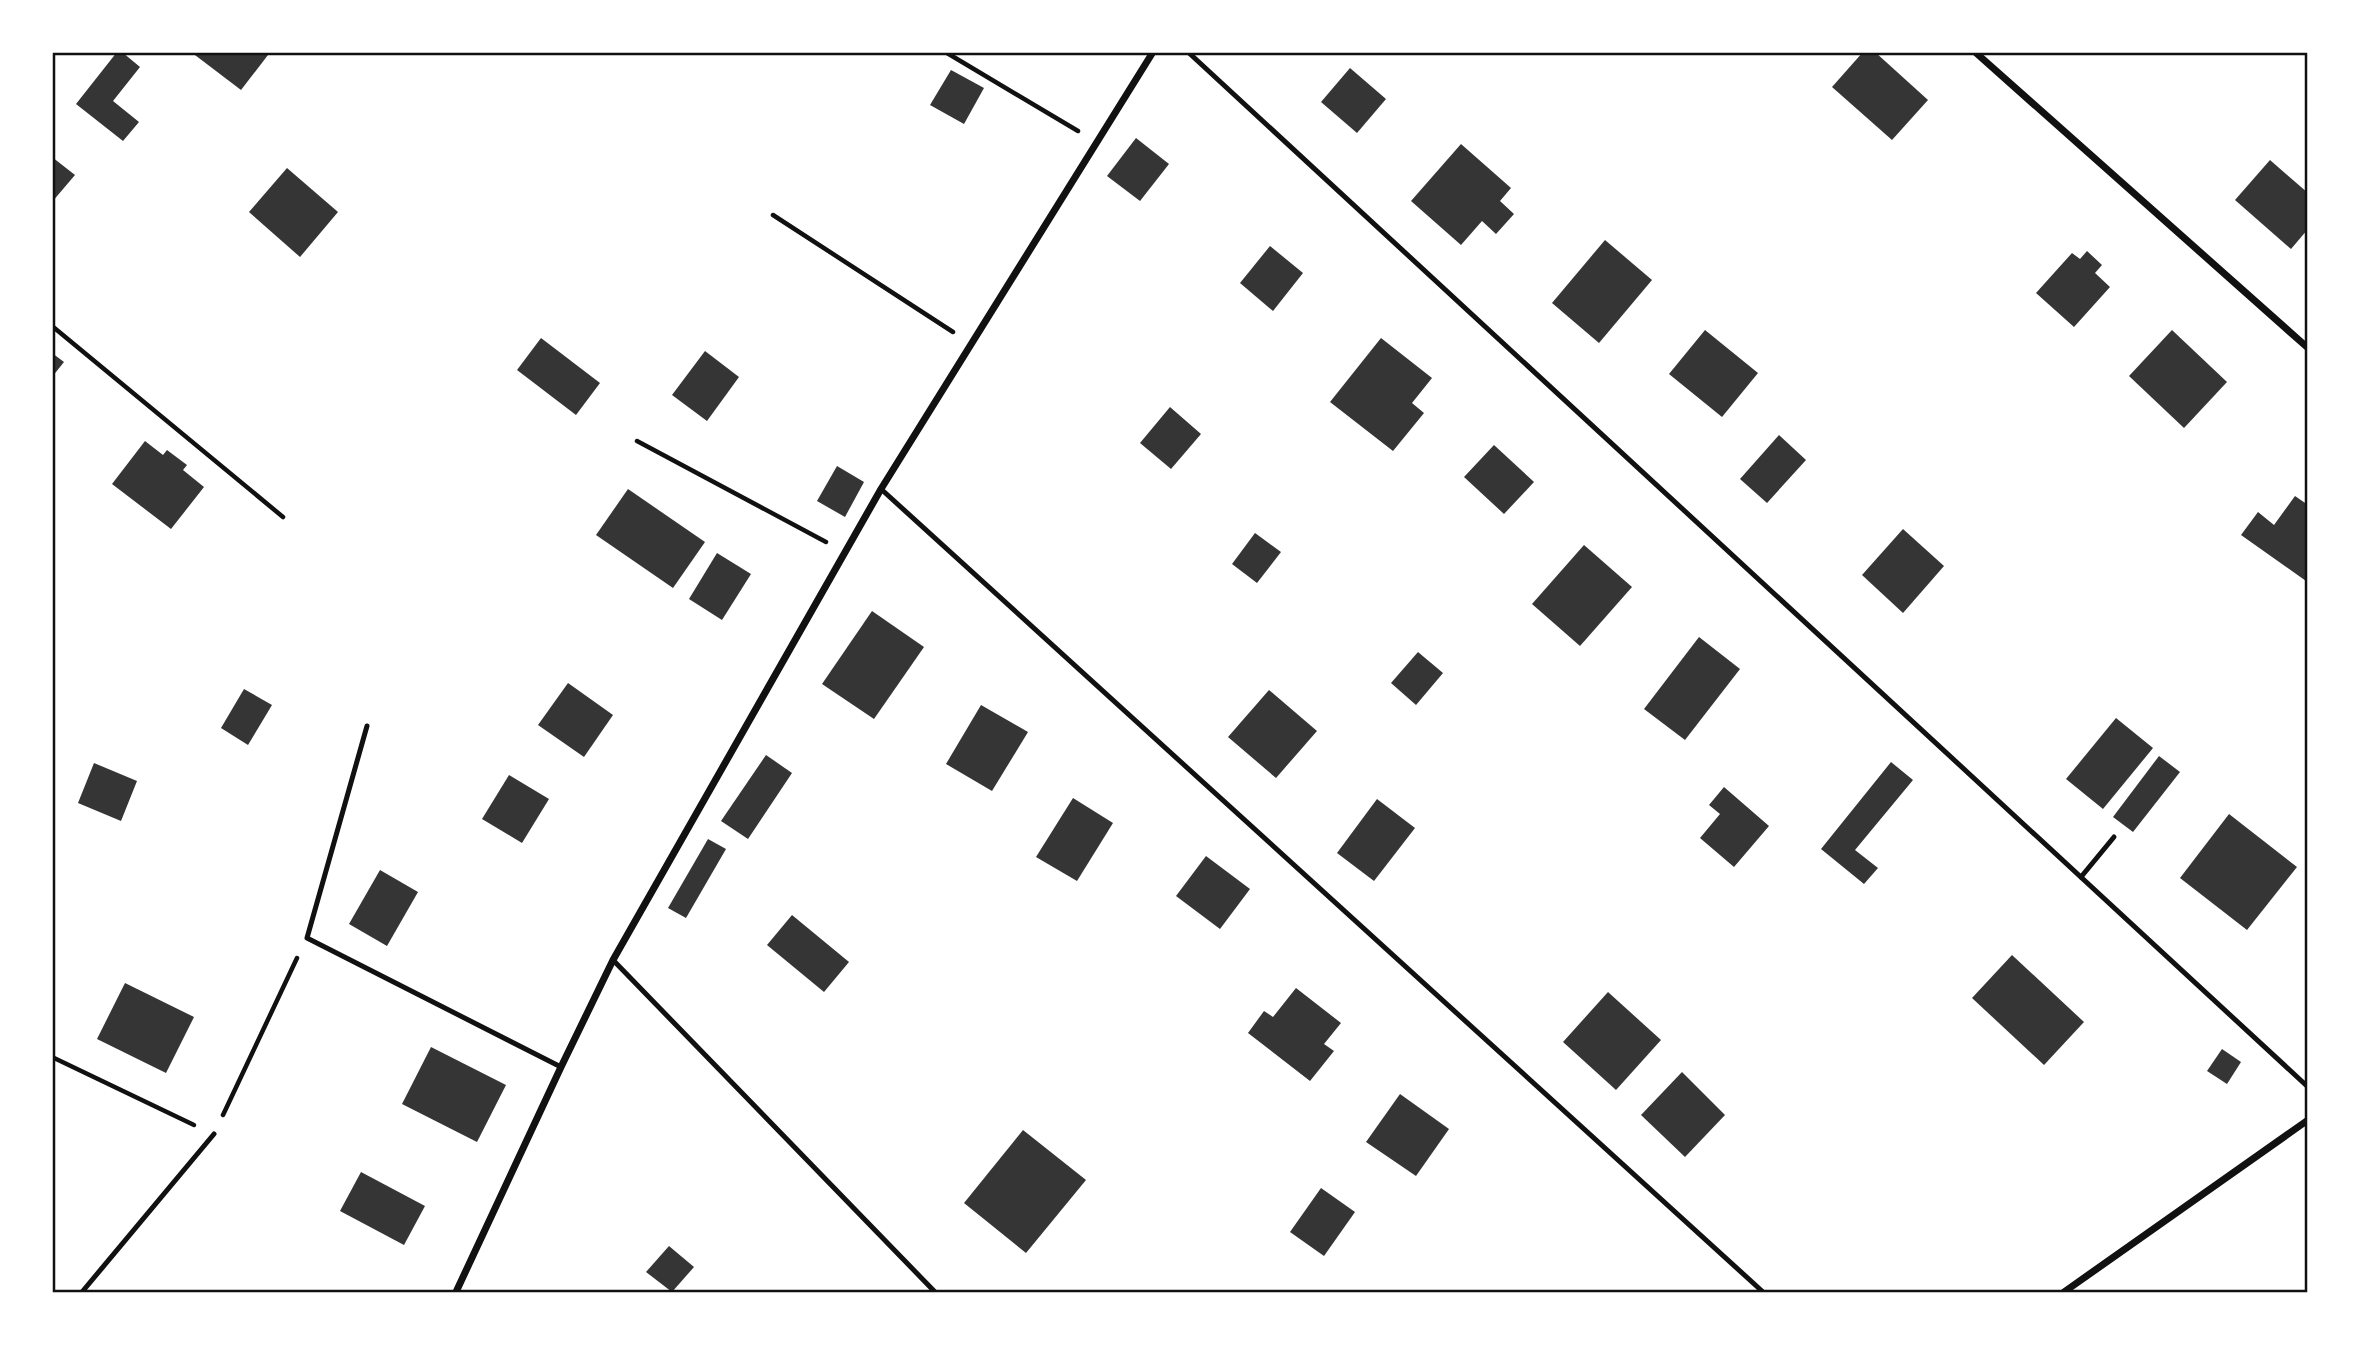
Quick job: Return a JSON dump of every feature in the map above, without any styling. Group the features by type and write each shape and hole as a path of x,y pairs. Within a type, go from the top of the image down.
{"street":[{"path":"456,1293 613,960 881,489 1153,52"},
{"path":"1975,52 2308,348"},
{"path":"2064,1293 2308,1120"}],"lane":[{"path":"1188,52 2308,1087"},
{"path":"881,489 1763,1293"},
{"path":"368,726 307,938 561,1067"},
{"path":"2081,877 2114,837"},
{"path":"613,960 935,1293"},
{"path":"82,1293 214,1134"}],"path":[{"path":"947,53 1097,142"},
{"path":"773,215 972,344"},
{"path":"52,326 283,517"},
{"path":"637,441 846,552"},
{"path":"52,1057 214,1134 307,938"}],"building":[{"path":"117,52 122,52 140,67 113,101 139,122 123,141 76,104"},
{"path":"191,52 264,52 268,55 241,90"},
{"path":"1863,52 1875,52 1928,100 1892,140 1832,87"},
{"path":"1350,68 1386,99 1357,133 1321,102"},
{"path":"951,70 984,88 964,124 930,105"},
{"path":"1136,138 1169,164 1140,201 1107,176"},
{"path":"1461,144 1511,188 1500,201 1514,214 1496,234 1482,221 1461,245 1411,201"},
{"path":"52,157 75,175 52,202"},
{"path":"2270,160 2308,193 2308,229 2291,249 2235,200"},
{"path":"287,168 338,212 300,257 249,212"},
{"path":"1605,240 1652,280 1599,343 1552,303"},
{"path":"1270,246 1303,273 1273,311 1240,283"},
{"path":"2087,251 2102,265 2095,273 2110,287 2074,327 2036,293 2072,253 2080,259"},
{"path":"1705,330 1758,373 1722,417 1669,374"},
{"path":"2172,330 2227,382 2184,428 2129,376"},
{"path":"541,338 600,383 576,415 517,370"},
{"path":"1381,338 1432,378 1412,403 1424,413 1393,451 1330,402"},
{"path":"705,351 739,377 707,421 672,395"},
{"path":"52,353 64,362 52,377"},
{"path":"1170,407 1201,434 1171,469 1140,443"},
{"path":"1779,435 1806,460 1767,503 1740,479"},
{"path":"145,441 163,455 167,450 187,465 183,470 204,487 171,529 112,484"},
{"path":"1494,445 1534,482 1504,514 1464,477"},
{"path":"837,466 864,482 845,517 817,501"},
{"path":"628,489 705,542 673,588 596,535"},
{"path":"2295,496 2308,505 2306,581 2241,535 2258,512 2274,525"},
{"path":"1903,529 1944,566 1903,613 1862,575"},
{"path":"1255,533 1281,552 1257,583 1232,564"},
{"path":"1584,545 1632,587 1580,646 1532,604"},
{"path":"717,553 751,574 722,620 689,599"},
{"path":"872,611 924,647 874,719 822,684"},
{"path":"1699,637 1740,669 1685,740 1644,709"},
{"path":"1418,652 1443,673 1416,705 1391,683"},
{"path":"568,683 613,715 584,757 538,725"},
{"path":"244,689 272,705 248,745 221,728"},
{"path":"1269,690 1317,731 1276,778 1228,737"},
{"path":"981,705 1028,732 992,791 946,764"},
{"path":"2116,718 2153,748 2103,809 2066,779"},
{"path":"766,755 792,773 748,839 721,821"},
{"path":"2159,756 2180,772 2133,832 2113,817"},
{"path":"1891,762 1913,780 1855,850 1878,868 1864,884 1821,849"},
{"path":"94,763 137,781 121,821 78,803"},
{"path":"509,775 549,799 522,843 482,819"},
{"path":"1724,787 1769,826 1734,867 1700,838 1720,814 1709,805"},
{"path":"1073,798 1113,823 1077,881 1036,857"},
{"path":"1377,799 1415,828 1374,881 1337,853"},
{"path":"2229,814 2297,867 2247,930 2180,878"},
{"path":"708,839 726,849 686,918 668,908"},
{"path":"1206,856 1250,889 1220,929 1176,896"},
{"path":"380,870 418,892 387,946 349,924"},
{"path":"792,915 849,962 824,992 767,945"},
{"path":"2012,955 2084,1022 2044,1065 1972,998"},
{"path":"125,983 194,1017 166,1073 97,1039"},
{"path":"1296,988 1341,1023 1324,1044 1334,1051 1310,1081 1248,1033 1264,1011 1273,1017"},
{"path":"1608,992 1661,1040 1616,1090 1563,1042"},
{"path":"431,1047 506,1085 477,1142 402,1104"},
{"path":"2222,1049 2241,1062 2227,1084 2207,1071"},
{"path":"1682,1072 1725,1115 1685,1157 1641,1115"},
{"path":"1400,1094 1449,1129 1416,1176 1366,1142"},
{"path":"1023,1130 1086,1180 1026,1253 964,1203"},
{"path":"361,1172 425,1206 404,1245 340,1211"},
{"path":"1321,1188 1355,1212 1324,1256 1290,1232"},
{"path":"669,1246 694,1267 672,1292 646,1272"}]}
